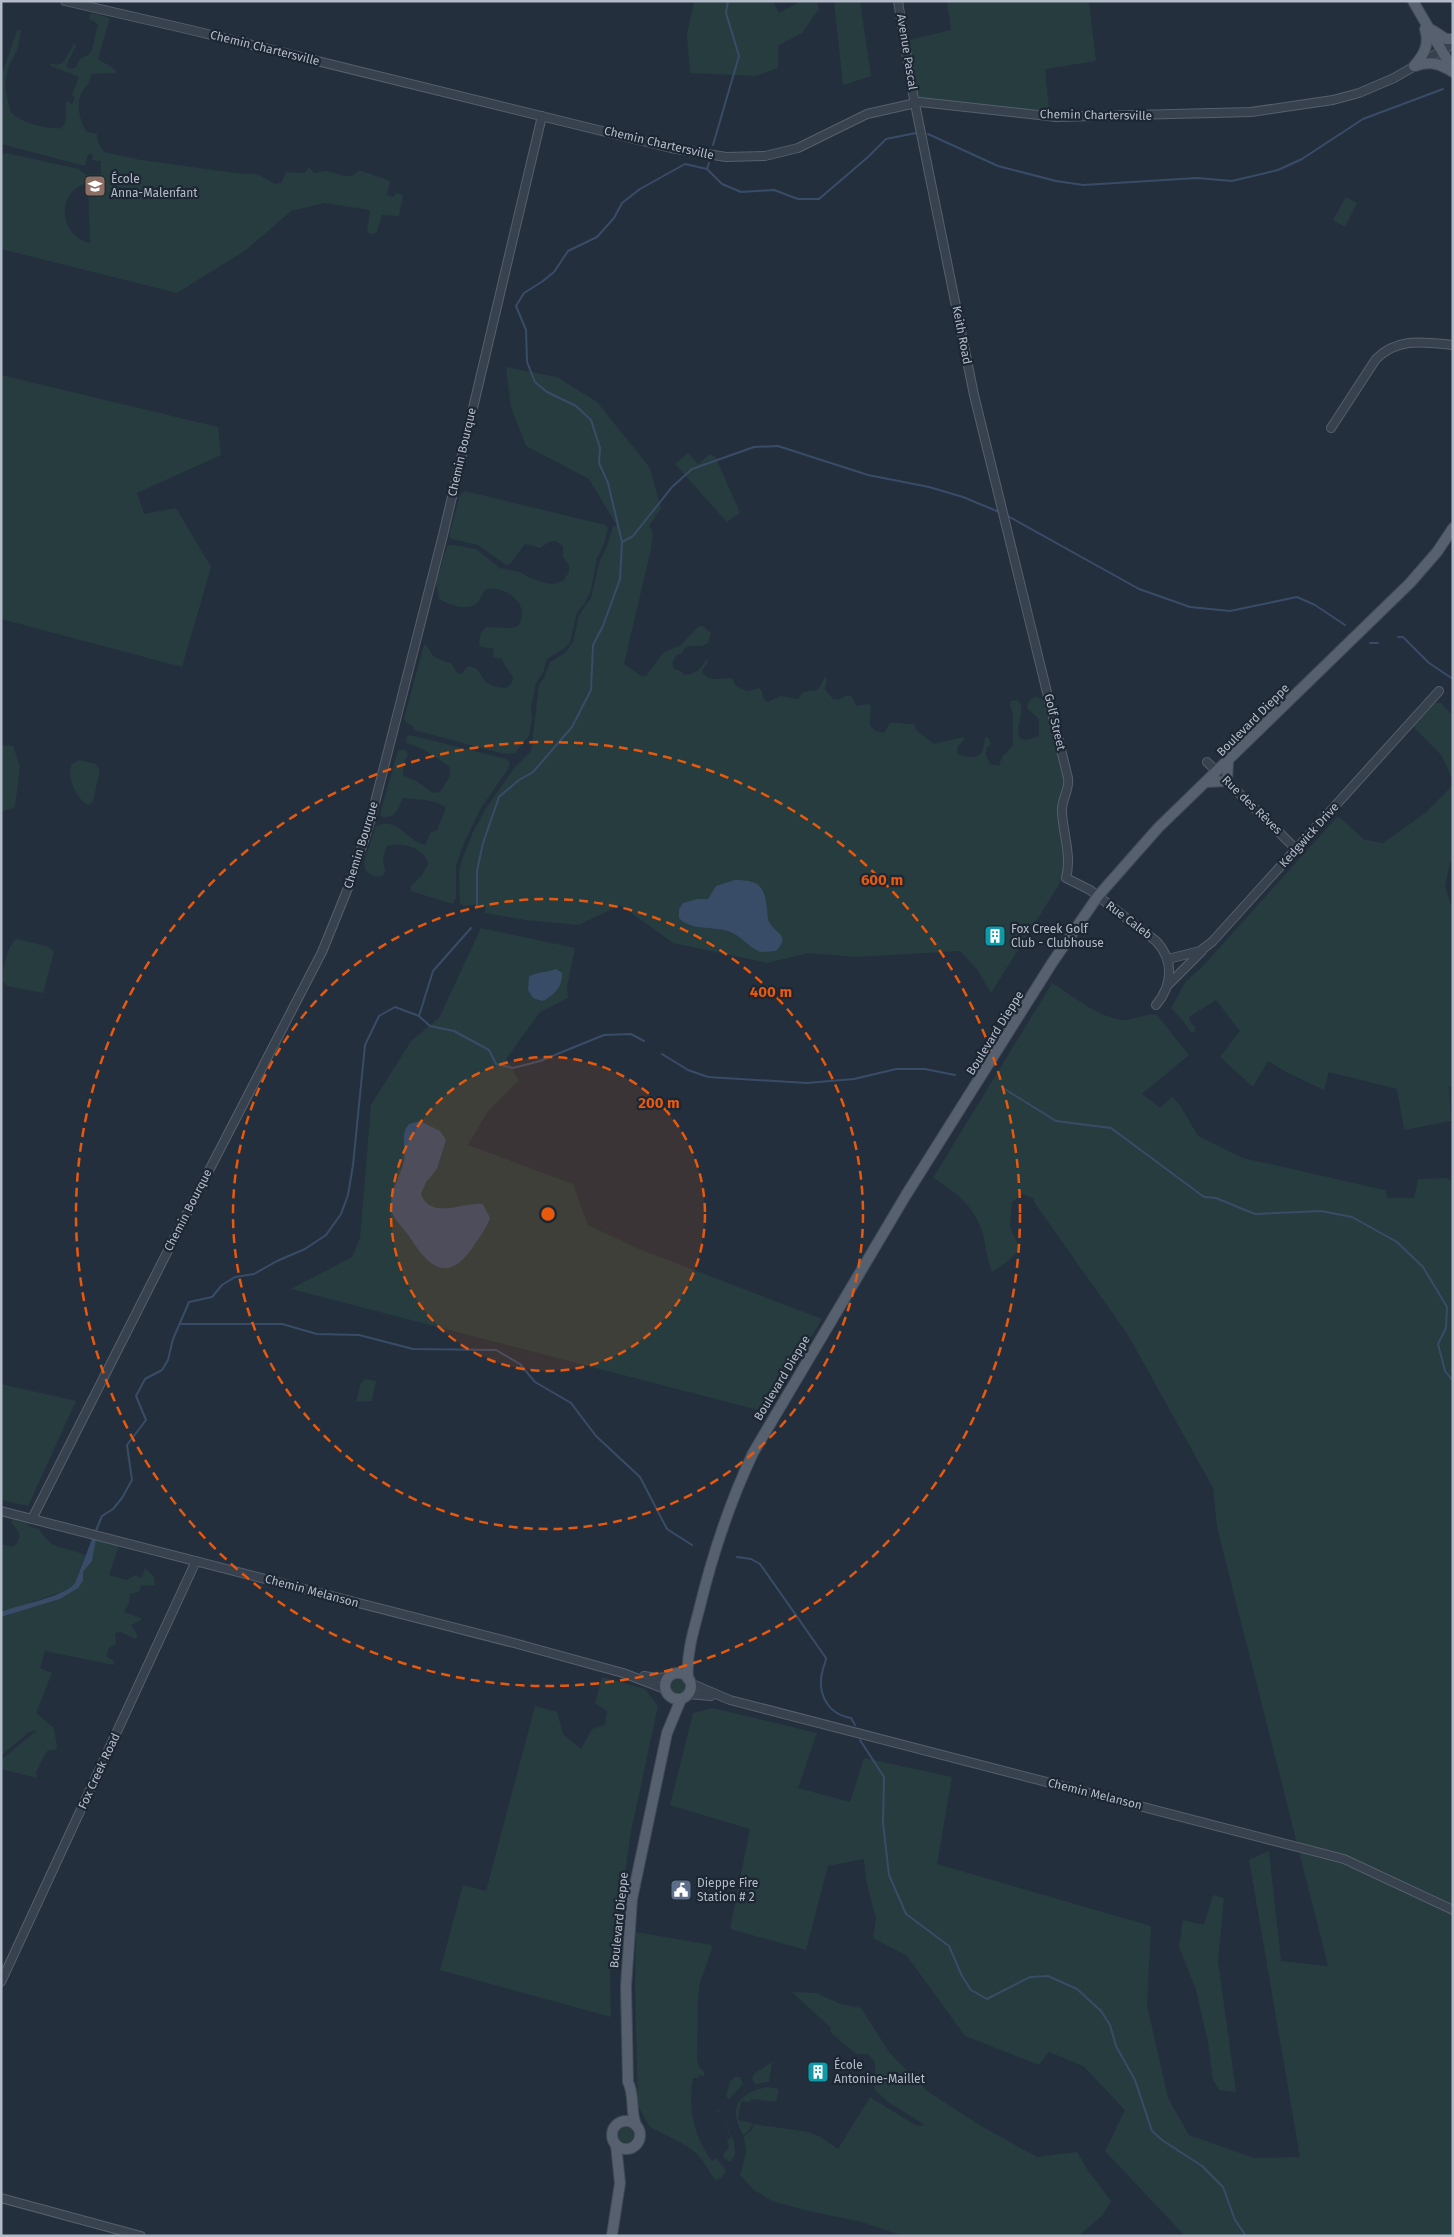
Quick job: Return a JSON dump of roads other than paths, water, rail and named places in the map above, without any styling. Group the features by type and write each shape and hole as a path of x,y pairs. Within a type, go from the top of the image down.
{"main road":[{"path":"1413,1 1453,71"},
{"path":"1421,16 1435,34 1446,39 1453,39"},
{"path":"1414,66 1421,58 1426,46 1427,36 1421,16"},
{"path":"1453,58 1453,63"},
{"path":"1414,66 1428,62 1436,63 1453,71"},
{"name":"Boulevard Dieppe","path":"691,1641 727,1513 740,1480 767,1427 906,1195 1052,964 1098,896 1147,840 1228,763 1410,583 1437,552 1453,528"},
{"path":"1207,782 1228,781 1228,763"},
{"path":"668,1733 668,1693 665,1683 682,1664 691,1641"},
{"path":"668,1733 685,1697 689,1681 691,1641"},
{"path":"671,1676 680,1674 689,1681"},
{"path":"668,1693 685,1697"},
{"name":"Boulevard Dieppe","path":"628,2082 626,1986 632,1899 668,1733"},
{"path":"620,2183 619,2158 612,2134 614,2126 620,2121 624,2108 628,2082"},
{"path":"612,2235 620,2183 632,2147 640,2137 632,2111 631,2086 628,2082"},
{"path":"620,2121 629,2121 636,2125"},
{"path":"616,2145 624,2149 632,2147"}],"street":[{"name":"Chemin Chartersville","path":"65,1 684,151 748,158 798,148 867,114 915,102 1056,116 1251,112 1332,100 1359,94 1453,44"},
{"name":"Avenue Pascal","path":"898,1 915,102"},
{"name":"Keith Road","path":"915,102 974,395 1017,566"},
{"name":"Chemin Bourque","path":"32,1519 187,1212 322,952 350,883 370,822 440,544 542,116"},
{"path":"1331,428 1376,359 1391,346 1403,343 1453,345"},
{"name":"Golf Street","path":"1017,566 1068,778 1069,788 1063,800 1062,811 1068,858 1066,878"},
{"name":"Kedgwick Drive","path":"1168,985 1204,949 1439,691"},
{"name":"Rue des Rêves","path":"1208,762 1296,849"},
{"name":"Rue Caleb","path":"1066,878 1098,896 1156,941 1164,950 1168,960"},
{"path":"1156,1004 1168,985 1170,973 1168,960 1204,949"},
{"name":"Chemin Melanson","path":"1,1511 196,1560 623,1673"},
{"name":"Fox Creek Road","path":"1,1982 196,1560"},
{"path":"623,1673 657,1678 671,1676"},
{"path":"623,1673 668,1693"},
{"path":"689,1681 730,1700"},
{"path":"685,1697 730,1700"},
{"name":"Chemin Melanson","path":"730,1700 1344,1859 1453,1910"},
{"path":"1,2198 141,2236"}],"water":[{"path":"735,880 756,883 763,890 768,921 782,938 776,951 760,952 737,935 728,931 696,927 689,925 679,918 679,909 683,903 697,899 708,899 716,886"},
{"path":"556,969 562,973 561,982 557,990 542,1001 533,998 528,990 529,977"},
{"path":"420,1121 440,1131 446,1140 437,1169 426,1182 421,1194 426,1202 432,1207 440,1208 483,1204 490,1218 464,1259 455,1266 446,1268 438,1267 423,1256 396,1219 391,1208 393,1190 405,1156 404,1133 409,1124"},
{"path":"92,1539 96,1540 92,1561 83,1572 83,1581 78,1588 60,1599 1,1617 1,1612 52,1596 70,1588 75,1583"}],"waterway":[{"path":"713,145 739,56 726,13 728,1"},
{"path":"928,134 998,166 1056,181 1083,185 1197,178 1232,181 1278,170 1302,159 1363,119 1443,89"},
{"path":"477,907 477,871 483,843 499,797 519,780 533,772 572,727 591,690 593,645 603,626 620,579 622,542 608,483 599,463 600,448 591,420 576,406 547,392 535,382 527,362 526,330 516,306 524,293 554,272 568,251 597,237 614,218 622,203 640,189 685,164 707,169 722,184 741,192 774,190 798,199 819,199 886,139 916,133"},
{"path":"707,169 709,163"},
{"path":"622,542 633,536 672,487 692,469 754,447 778,446 868,475 929,487 963,497 999,512"},
{"path":"1006,515 1139,589 1190,607 1230,611 1297,597 1315,605 1345,625"},
{"path":"1398,637 1403,637 1429,663 1453,679"},
{"path":"1370,643 1378,643"},
{"path":"419,1016 433,971 471,928"},
{"path":"95,1533 102,1516 113,1509 132,1480 127,1445 146,1420 136,1396 145,1379 162,1370 168,1360 173,1339 189,1302 212,1297 222,1285 235,1277 254,1274 277,1261 305,1249 326,1235 341,1214 348,1195 353,1165 365,1045 379,1016 395,1007 419,1016 430,1026 454,1031 489,1050 496,1064 513,1068 540,1061 604,1035 631,1034 644,1041"},
{"path":"662,1054 688,1070 708,1077 807,1083 854,1079 896,1069 925,1069 955,1075"},
{"path":"1003,1088 1056,1121 1111,1128 1204,1197 1216,1198 1255,1214 1321,1211 1352,1217 1397,1242 1423,1267 1447,1307 1446,1328 1438,1344 1445,1371 1453,1381"},
{"path":"181,1324 282,1324 317,1334 359,1335 413,1349 496,1350 520,1364 535,1382 571,1403 596,1436 640,1477 667,1529 692,1545"},
{"path":"737,1557 751,1559 760,1564 826,1658 821,1678 822,1694 825,1701 836,1712 851,1718 855,1725"},
{"path":"860,1740 884,1777 883,1823 889,1875 906,1914 949,1946 962,1976 971,1990 987,1999 1030,1977 1048,1976 1077,1989 1101,2011 1110,2025 1116,2046 1135,2080 1152,2131 1162,2140 1202,2166 1223,2187 1235,2220 1246,2236"}],"place":[{"name":"École Anna-Malenfant","path":"95,186"},
{"name":"Fox Creek Golf Club - Clubhouse","path":"995,936"},
{"name":"Dieppe Fire Station # 2","path":"681,1890"},
{"name":"École Antonine-Maillet","path":"818,2072"}]}
